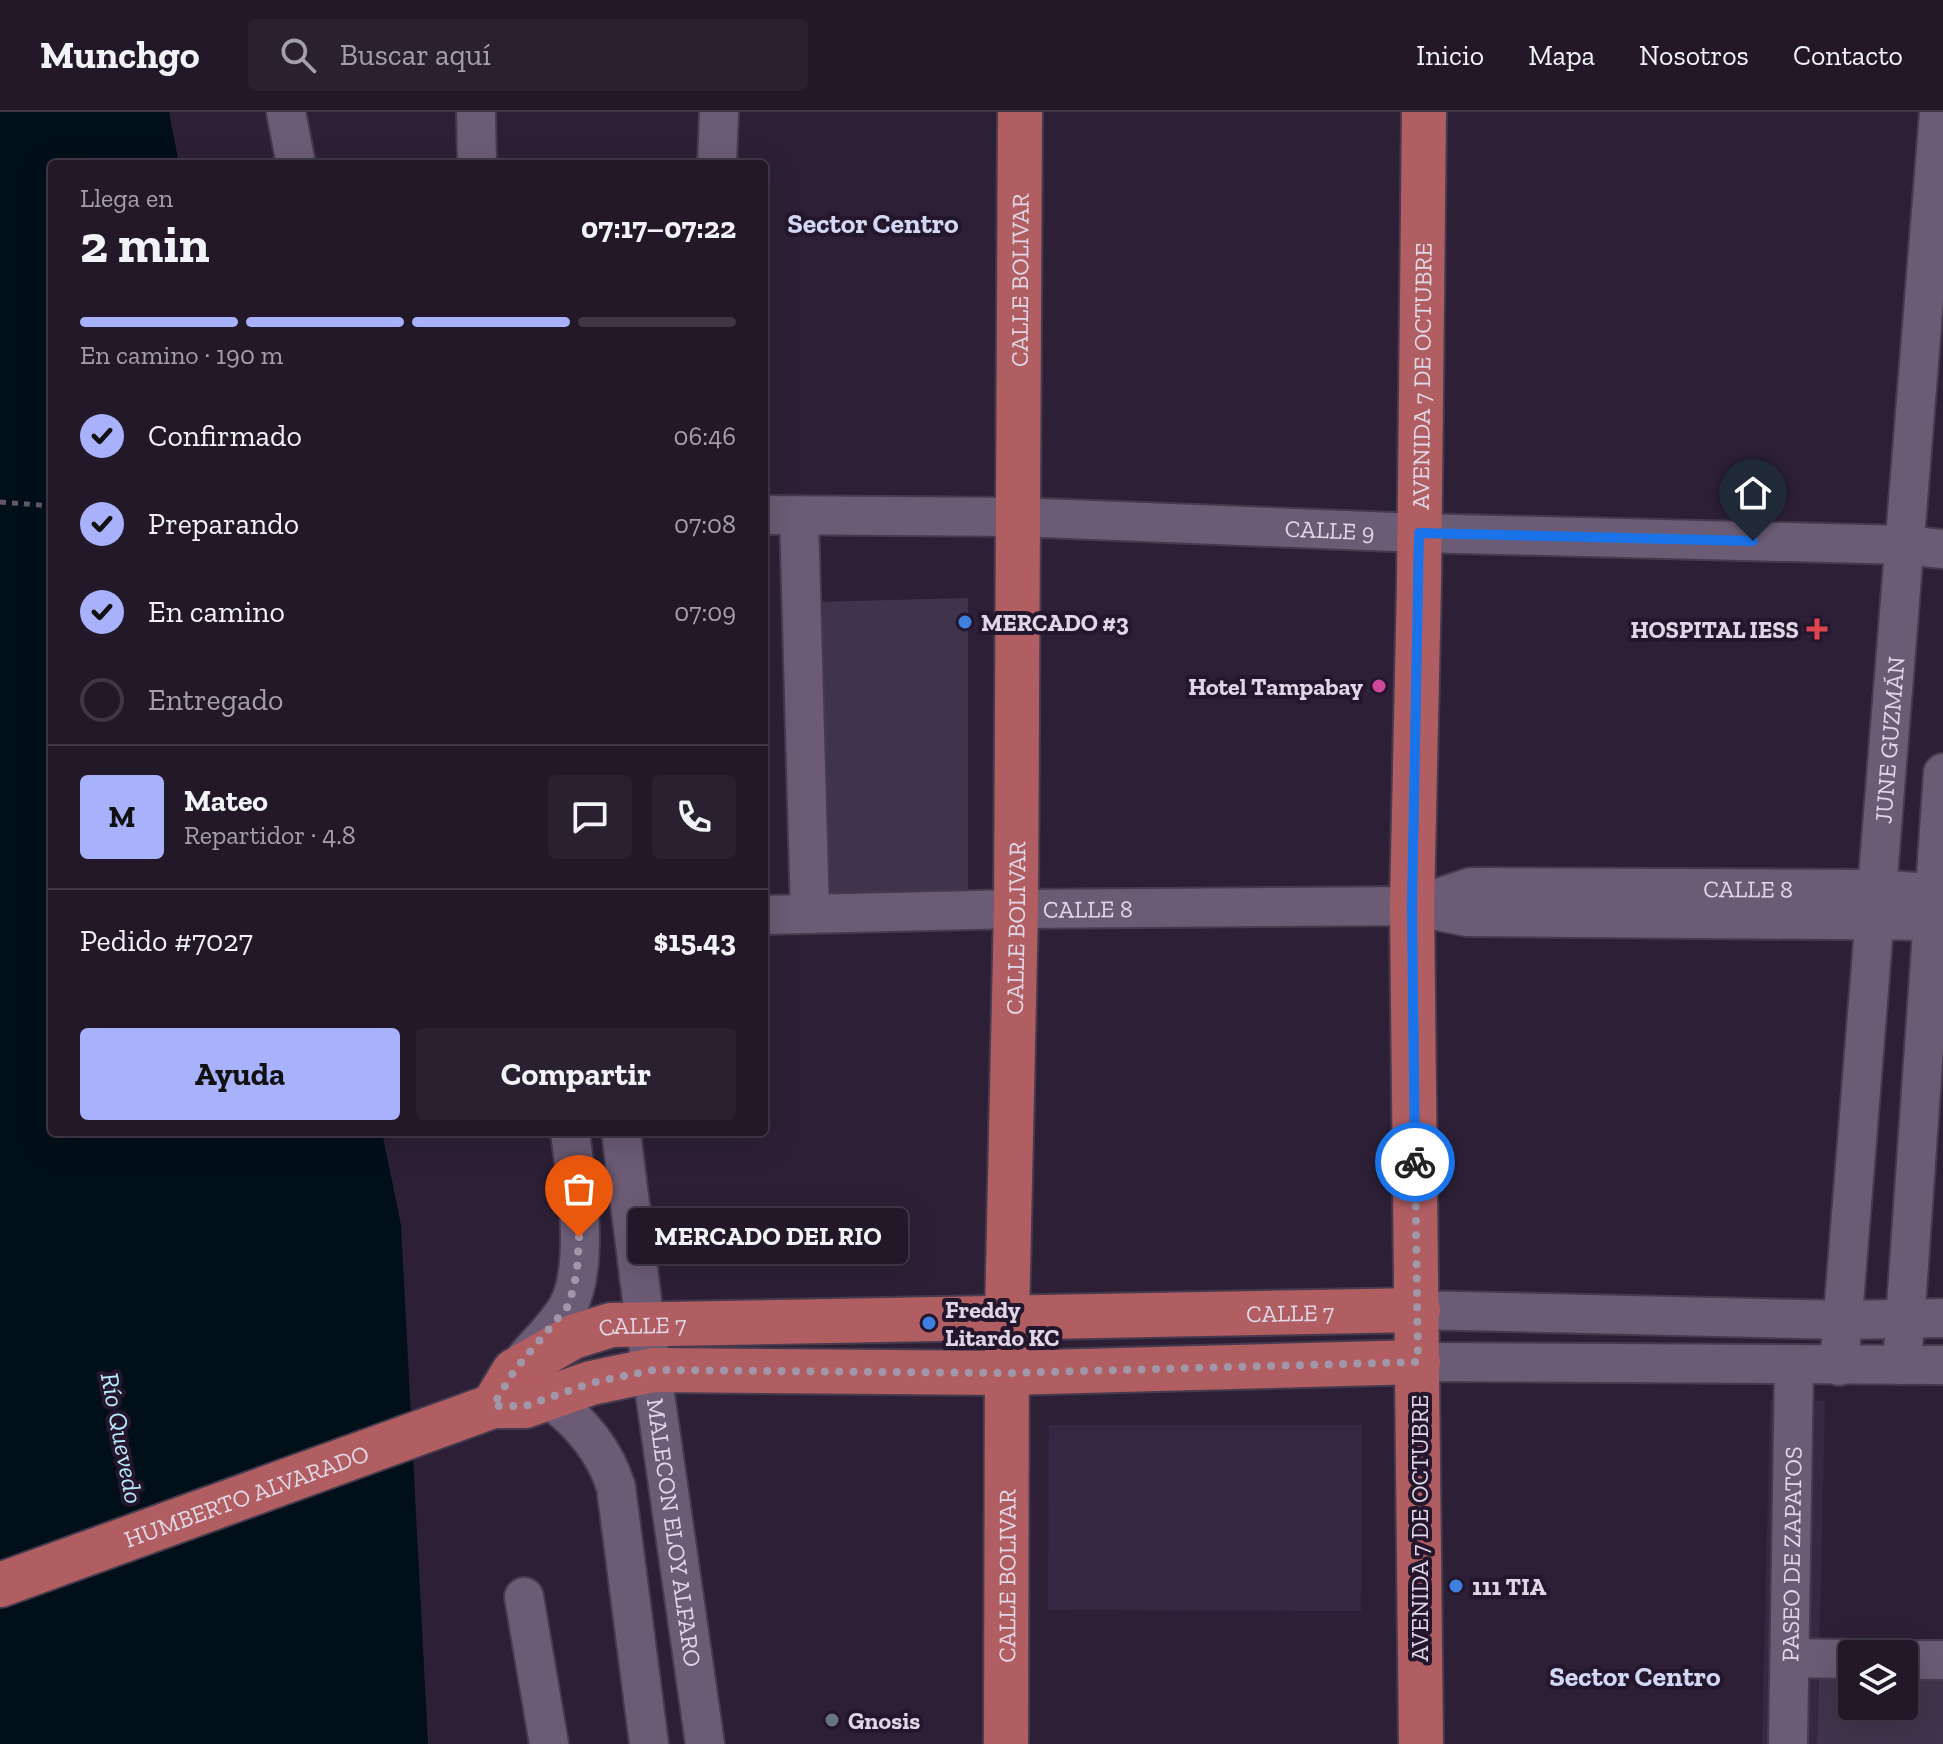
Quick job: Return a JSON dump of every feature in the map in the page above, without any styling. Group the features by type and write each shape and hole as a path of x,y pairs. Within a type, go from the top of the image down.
{"main road":[{"name":"CALLE BOLIVAR","path":"1006,1744 1007,1317 1016,909 1020,112"},
{"name":"AVENIDA 7 DE OCTUBRE","path":"1421,1744 1412,906 1424,112"},
{"name":"CALLE 7","path":"492,1397 573,1337 611,1325 1418,1310"},
{"name":"CALLE 7","path":"492,1397 525,1406 613,1377 653,1370 1008,1373 1418,1362"},
{"name":"HUMBERTO ALVARADO","path":"0,1585 492,1397"}],"street":[{"path":"286,112 295,160"},
{"path":"476,112 477,160"},
{"path":"717,160 719,112"},
{"name":"JUNE GUZMÁN","path":"1839,1366 1939,112"},
{"path":"782,515 810,914"},
{"name":"CALLE 9","path":"782,515 1018,517 1419,533 1905,545 1943,549"},
{"path":"1902,1365 1938,908 1943,773"},
{"name":"CALLE 8","path":"768,915 1016,909 1412,906 1468,917 1875,904 1938,908"},
{"path":"492,1397 569,1305 577,1272 579,1237 579,1203 571,1136"},
{"name":"MALECON ELOY ALFARO","path":"621,1136 705,1744"},
{"path":"579,1237 617,1232 632,1226"},
{"name":"CALLE 7","path":"1418,1310 1844,1320 1943,1318"},
{"name":"CALLE 7","path":"1418,1362 1943,1365"},
{"name":"PASEO DE ZAPATOS","path":"1788,1744 1794,1366"},
{"path":"548,1398 570,1414 593,1441 610,1467 616,1487 649,1744"},
{"path":"524,1597 549,1744"},
{"path":"1791,1658 1838,1659"},
{"path":"1918,1660 1943,1660"}],"path":[{"path":"0,502 48,506"}],"shaded area":[{"path":"1770,1400 1825,1401 1817,1744 1762,1744"},
{"path":"1049,1425 1362,1425 1361,1611 1048,1610"}],"water":[{"name":"Río Quevedo","path":"0,112 169,112 178,160 48,160 48,1136 383,1136 401,1225 428,1744 0,1744"}],"building":[{"path":"968,598 968,893 827,896 814,602"},
{"path":"1819,1675 1838,1675 1838,1720 1918,1720 1918,1675 1943,1675 1943,1744 1817,1744"}],"way so far":[{"path":"579,1237 577,1272 569,1305 514,1371 493,1406 525,1406 591,1383 653,1370 1008,1373 1418,1362 1415,1162"}],"place":[{"name":"MERCADO #3","path":"965,622"},
{"name":"HOSPITAL IESS","path":"1817,629"},
{"name":"Hotel Tampabay","path":"1379,686"},
{"name":"MERCADO DEL RIO","path":"579,1237"},
{"name":"Freddy Litardo KC","path":"929,1323"},
{"name":"111 TIA","path":"1456,1586"},
{"name":"Gnosis","path":"832,1720"}],"district":[{"name":"Sector Centro","path":"873,223"},
{"name":"Sector Centro","path":"1635,1676"}],"route":[{"path":"1415,1162 1412,906 1419,533 1753,541"}]}
